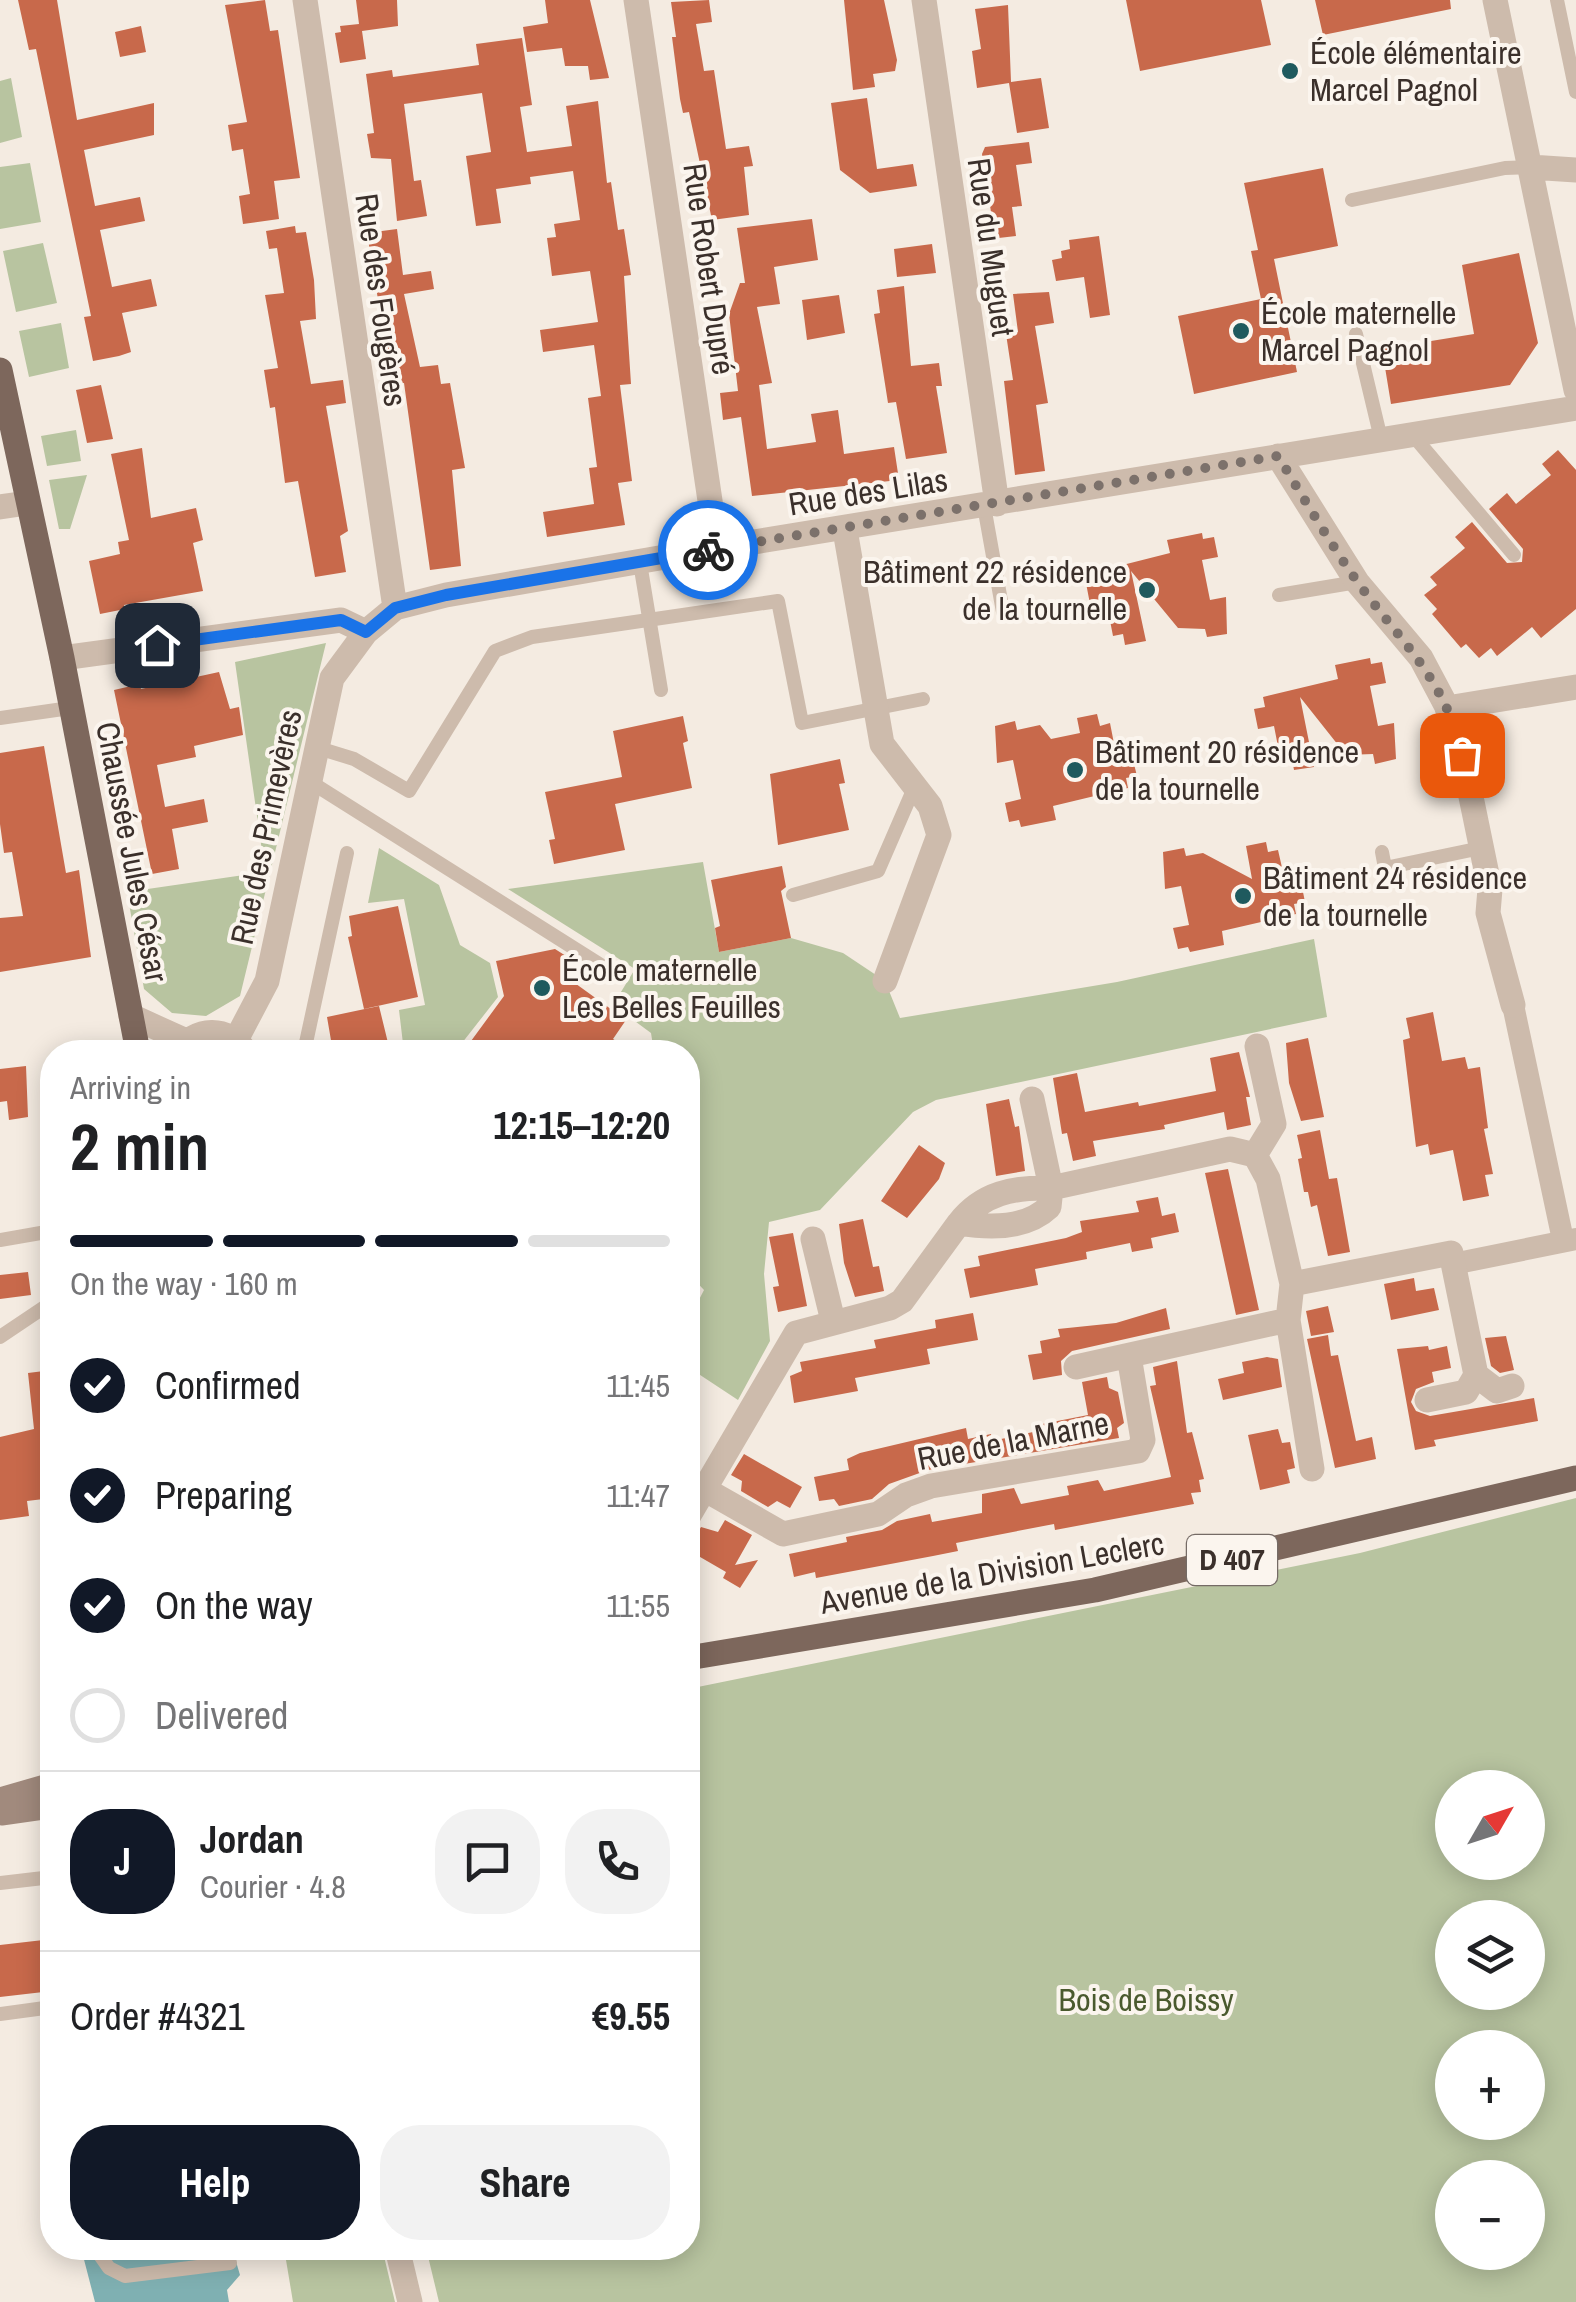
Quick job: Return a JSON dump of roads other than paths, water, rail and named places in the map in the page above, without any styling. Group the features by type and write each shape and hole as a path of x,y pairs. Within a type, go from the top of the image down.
{"main road":[{"name":"Chaussée Jules César","path":"0,370 62,658 136,1040"},
{"name":"Avenue de la Division Leclerc","path":"700,1658 1095,1590 1576,1478"},
{"path":"0,1800 40,1788"},
{"path":"0,1813 40,1808"}],"street":[{"name":"Rue des Fougères","path":"305,0 395,608"},
{"name":"Rue Robert Dupré","path":"636,0 717,548"},
{"name":"Rue du Muguet","path":"924,0 990,505"},
{"path":"1495,0 1576,390"},
{"path":"1530,167 1566,170"},
{"name":"Rue des Lilas","path":"366,632 395,608 446,595 1576,408"},
{"path":"1278,456 1357,582 1421,658 1456,724 1490,890 1488,913 1513,1005 1565,1240 1453,1264"},
{"path":"0,506 27,503"},
{"path":"845,530 882,744 937,820 938,835 886,981"},
{"path":"62,658 341,620 366,632"},
{"name":"Rue des Primevères","path":"243,1040 266,981 314,746 332,678 366,632"},
{"path":"1447,708 1576,687"},
{"path":"131,1016 170,1040"},
{"path":"198,1040 216,1032 230,1040"},
{"path":"1254,1155 1274,1124 1257,1046"},
{"path":"700,1496 786,1344 807,1328 890,1308 902,1301 958,1223 989,1228 1031,1219 1049,1207 1051,1188 1032,1099"},
{"path":"1051,1188 1230,1149 1254,1155 1268,1179 1292,1284 1288,1320 1312,1468"},
{"path":"813,1239 833,1321"},
{"path":"1292,1284 1451,1252 1476,1375 1496,1391 1512,1386"},
{"name":"Rue de la Marne","path":"1076,1366 1288,1320"},
{"name":"Rue de la Marne","path":"704,1489 783,1534 878,1514 906,1495 931,1486 1138,1451 1143,1440 1130,1356"},
{"path":"1427,1400 1466,1392 1476,1375"},
{"path":"400,2260 410,2302"}],"lane":[{"path":"1557,0 1576,92"},
{"path":"1352,200 1505,168 1530,167"},
{"path":"1356,334 1381,439"},
{"path":"1411,433 1514,555"},
{"path":"990,505 1003,612"},
{"path":"640,563 661,690"},
{"path":"1280,595 1357,582"},
{"path":"314,746 354,759 408,791 495,651 532,637 778,601 802,723 923,699"},
{"path":"0,718 70,708"},
{"path":"308,781 618,976"},
{"path":"793,895 878,871 914,788"},
{"path":"1382,852 1384,868 1481,848"},
{"path":"307,1040 347,853"},
{"path":"0,1240 40,1234"},
{"path":"0,1337 40,1310"},
{"path":"0,1883 40,1878"},
{"path":"0,2014 40,2009"},
{"path":"103,2260 124,2276 230,2263"}],"water":[{"path":"84,2260 236,2260 240,2275 227,2290 229,2302 95,2302"}],"place":[{"name":"École élémentaire Marcel Pagnol","path":"1290,71"},
{"name":"École maternelle Marcel Pagnol","path":"1241,331"},
{"name":"Bâtiment 22 résidence de la tournelle","path":"1147,590"},
{"name":"Bâtiment 20 résidence de la tournelle","path":"1075,770"},
{"name":"Bâtiment 24 résidence de la tournelle","path":"1243,896"},
{"name":"École maternelle Les Belles Feuilles","path":"542,988"}],"park label":[{"name":"Bois de Boissy","path":"1146,2000"}]}
